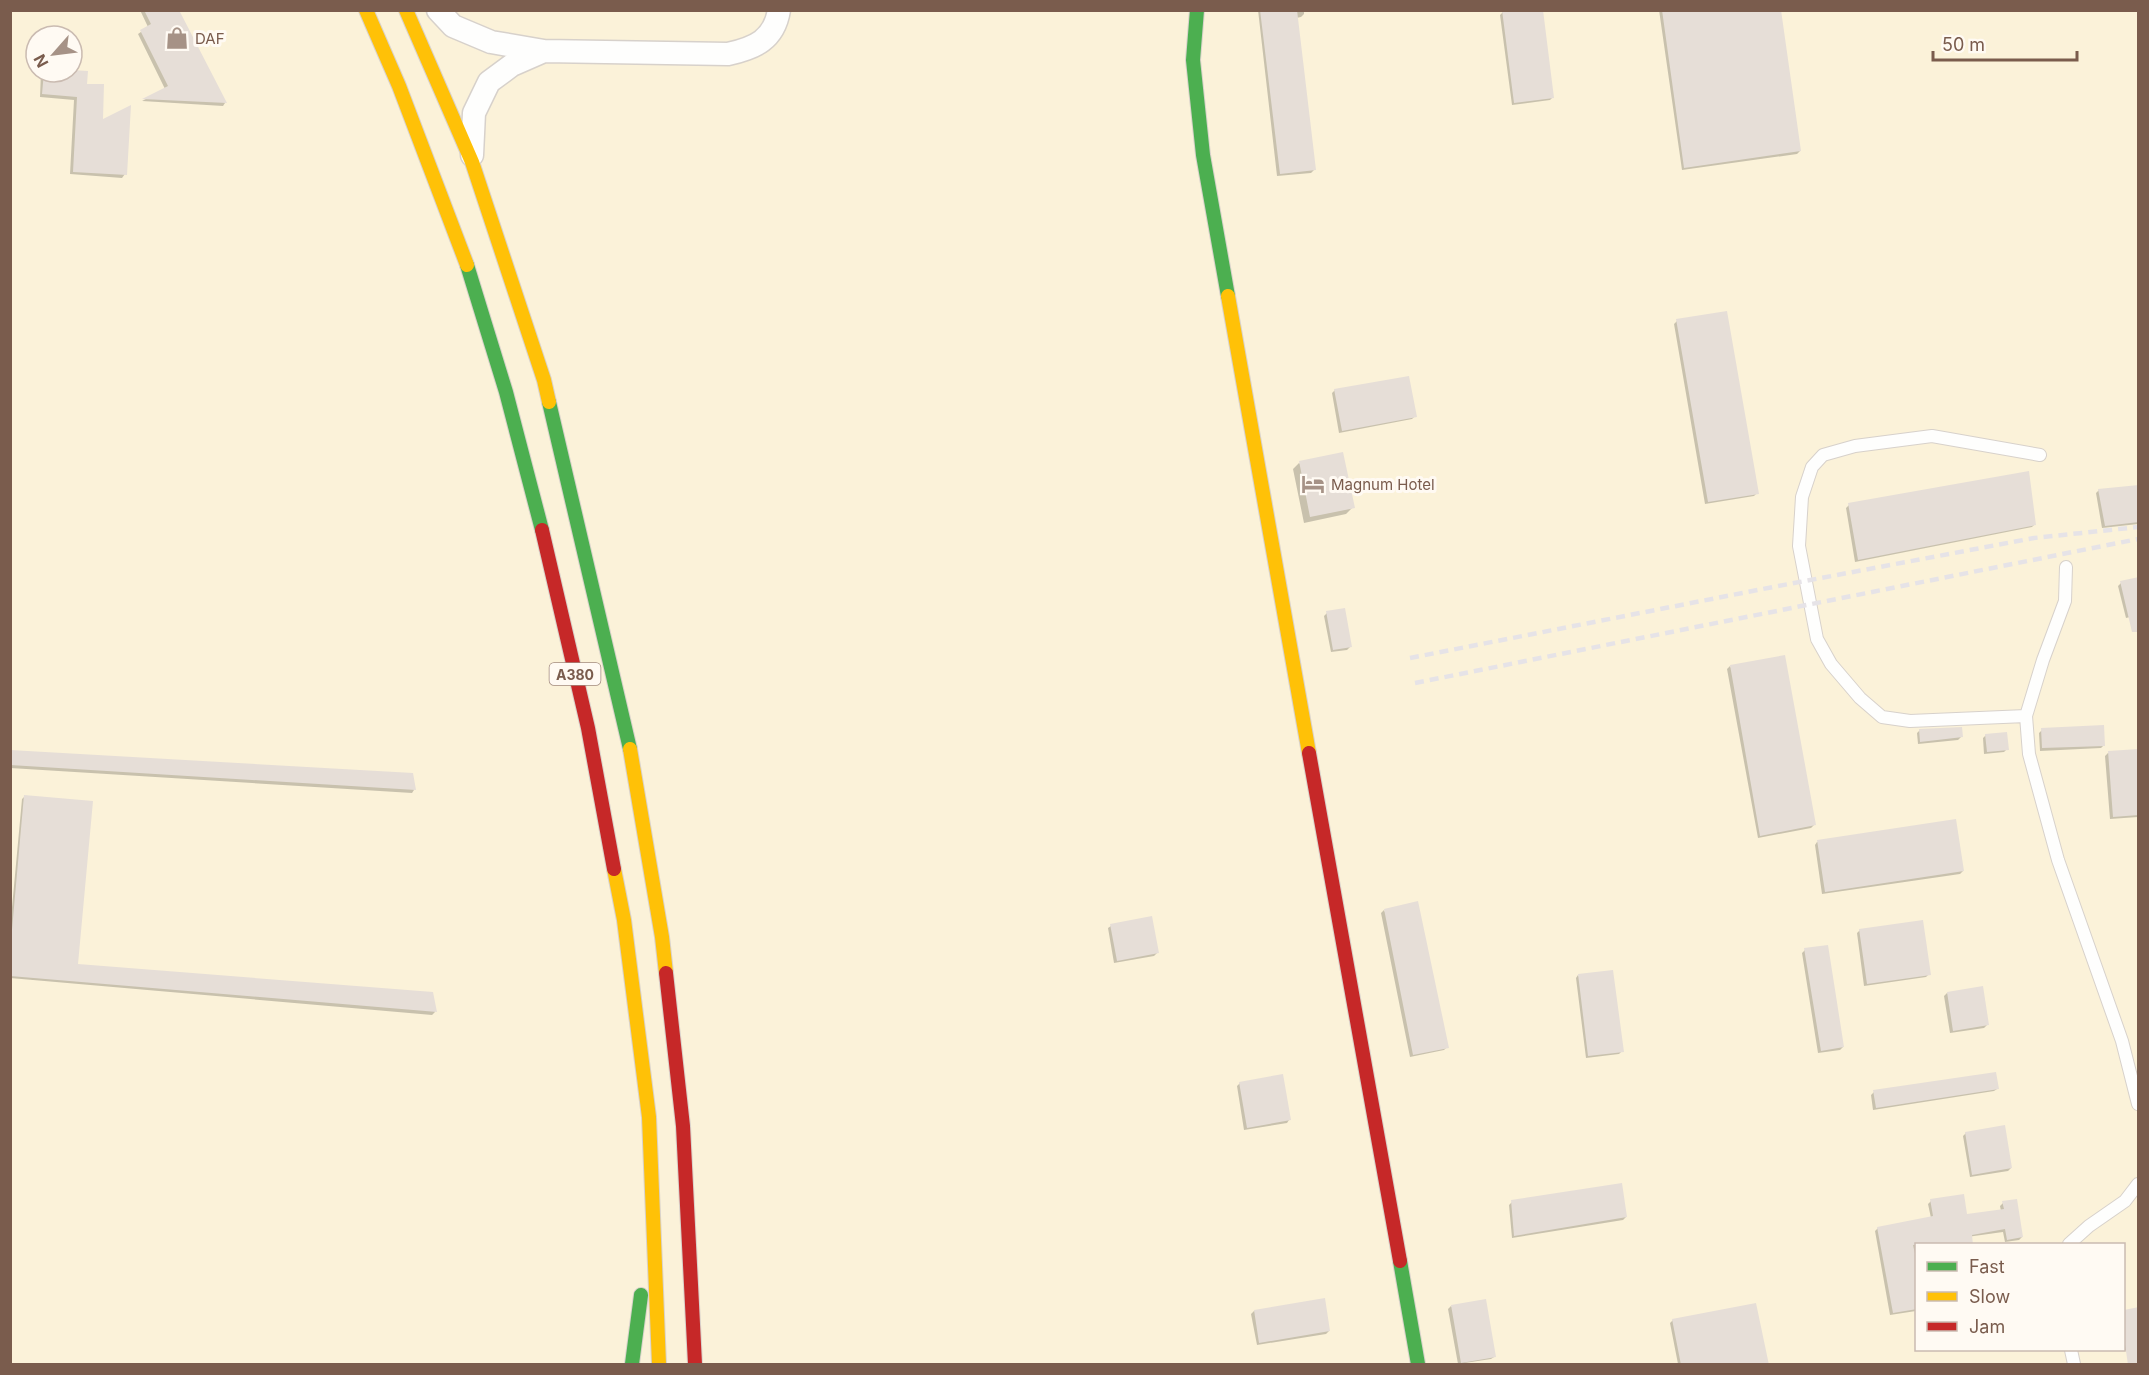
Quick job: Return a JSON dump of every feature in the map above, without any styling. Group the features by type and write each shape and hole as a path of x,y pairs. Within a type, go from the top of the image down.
{"main road":[{"name":"A380","path":"366,10 399,86 491,326 538,514 594,762 624,920 649,1117 659,1365"},
{"name":"A380","path":"406,10 472,162 518,317 544,380 627,730 662,937 683,1126 695,1365"},
{"path":"1197,10 1193,60 1203,155 1418,1365"},
{"path":"632,1365 653,1208"}],"street":[{"path":"438,10 453,26 491,42 544,51 728,54 749,50 765,39 777,22 779,10"},
{"path":"472,162 474,113 489,82 512,65 544,51"}],"lane":[{"path":"2026,716 1910,721 1882,717 1860,698 1831,664 1817,639 1799,546 1802,497 1812,467 1823,455 1855,446 1932,436 2040,455"},
{"path":"2066,567 2065,601 2043,660 2026,716 2029,754 2058,860 2122,1041 2139,1104"},
{"path":"2071,1243 2089,1226 2125,1201 2139,1184"}],"sand":[{"path":"11,11 2138,11 2138,1364 11,1364"}],"building":[{"path":"144,10 179,10 227,103 142,99 168,86 140,30 151,24"},
{"path":"1260,10 1297,10 1316,170 1280,174"},
{"path":"1502,10 1543,10 1554,98 1514,103"},
{"path":"1662,10 1781,10 1801,151 1684,168"},
{"path":"84,71 88,71 87,84 104,84 103,119 131,105 127,175 73,172 77,97 42,94 43,84 84,84"},
{"path":"1727,311 1759,494 1708,502 1676,319"},
{"path":"1409,376 1417,417 1342,431 1334,389"},
{"path":"1343,452 1355,508 1310,517 1299,461"},
{"path":"2029,471 2036,525 1858,560 1848,503"},
{"path":"2139,485 2139,522 2105,526 2098,489"},
{"path":"2139,577 2139,632 2132,632 2120,581"},
{"path":"1345,608 1352,647 1333,650 1326,611"},
{"path":"1785,655 1816,825 1760,836 1730,665"},
{"path":"2104,725 2105,746 2042,748 2041,728"},
{"path":"1962,727 1963,737 1920,742 1919,729"},
{"path":"2007,732 2009,750 1987,752 1985,734"},
{"path":"2139,749 2139,815 2113,817 2108,751"},
{"path":"10,750 413,773 416,790 10,765"},
{"path":"24,795 93,801 78,964 433,992 437,1012 10,976 10,952"},
{"path":"1956,819 1964,871 1825,892 1817,840"},
{"path":"1418,901 1449,1048 1413,1055 1384,909"},
{"path":"1152,916 1159,953 1117,961 1110,924"},
{"path":"1923,920 1931,975 1867,984 1859,929"},
{"path":"1828,945 1844,1047 1821,1051 1804,948"},
{"path":"1613,970 1624,1052 1588,1056 1578,974"},
{"path":"1983,986 1989,1025 1953,1031 1947,992"},
{"path":"1996,1072 1999,1089 1876,1108 1873,1090"},
{"path":"1283,1074 1291,1120 1247,1128 1239,1082"},
{"path":"2005,1125 2012,1168 1972,1175 1965,1132"},
{"path":"1622,1183 1627,1217 1514,1236 1511,1200"},
{"path":"1964,1194 1967,1214 2004,1209 2002,1201 2017,1199 2023,1237 2007,1240 2005,1229 1972,1235 1973,1243 1915,1243 1913,1245 1915,1309 1893,1313 1877,1227 1933,1216 1930,1199"},
{"path":"1325,1298 1330,1331 1259,1343 1254,1310"},
{"path":"1486,1299 1496,1357 1461,1363 1451,1305"},
{"path":"1756,1303 1769,1365 1681,1365 1672,1319"},
{"path":"2139,1307 2139,1365 2128,1365 2125,1344 2125,1310"}],"railway":[{"path":"1410,658 2034,538 2138,527"},
{"path":"1415,683 2138,539"}],"traffic: fast":[{"path":"1197,10 1193,60 1203,155 1228,296"},
{"path":"467,265 506,392 542,530"},
{"path":"549,402 630,749"},
{"path":"1400,1261 1418,1364"},
{"path":"632,1364 641,1295"}],"traffic: slow":[{"path":"366,10 399,86 467,265"},
{"path":"406,10 472,162 544,380 549,402"},
{"path":"1228,296 1309,753"},
{"path":"630,749 666,973"},
{"path":"614,869 624,920 649,1117 659,1364"}],"traffic: jam":[{"path":"542,530 588,728 614,869"},
{"path":"1309,753 1400,1261"},
{"path":"666,973 683,1126 695,1364"}],"place":[{"name":"DAF","path":"177,38"},
{"name":"Magnum Hotel","path":"1313,484"}]}
